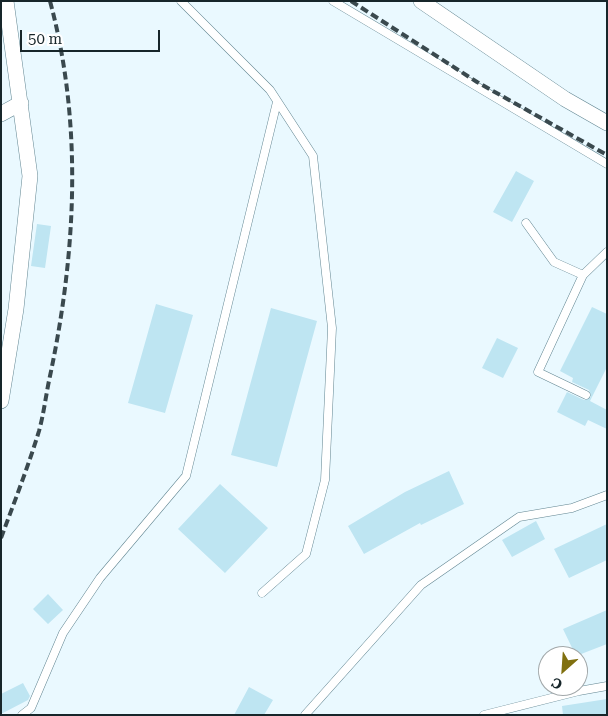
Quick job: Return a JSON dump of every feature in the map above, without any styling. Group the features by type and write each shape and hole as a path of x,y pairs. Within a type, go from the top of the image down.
{"street":[{"path":"1,401 16,309 30,176 6,1"},
{"path":"421,1 565,99 607,123"},
{"path":"1,114 21,103"}],"lane":[{"path":"180,1 270,90 313,156 332,328 326,480 306,554 262,593"},
{"path":"333,1 396,43 602,164"},
{"path":"22,715 31,708 63,633 100,578 186,476 277,102"},
{"path":"526,223 554,262 583,275"},
{"path":"586,394 538,372 583,275 607,252"},
{"path":"305,715 421,585 519,517 572,508 607,496"},
{"path":"484,715 579,690 607,686"}],"building":[{"path":"516,171 534,181 512,222 493,212"},
{"path":"37,224 51,226 45,268 31,266"},
{"path":"156,304 193,315 165,413 128,403"},
{"path":"592,307 607,314 607,367 590,401 607,410 607,429 588,420 585,426 557,412 567,392 584,400 591,397 589,390 572,382 573,378 560,371"},
{"path":"271,308 317,321 277,467 231,455"},
{"path":"497,338 518,348 503,378 482,368"},
{"path":"449,471 464,504 421,525 420,523 364,554 348,526 405,492"},
{"path":"220,484 268,528 225,573 178,529"},
{"path":"536,521 545,539 512,557 502,540"},
{"path":"607,524 607,560 569,578 554,549"},
{"path":"48,594 63,610 48,624 33,609"},
{"path":"607,610 607,644 588,651 588,646 571,646 563,629"},
{"path":"23,683 30,696 28,700 1,714 1,694"},
{"path":"249,687 273,700 264,715 234,715"},
{"path":"607,699 607,715 563,715 562,706"}],"railway":[{"path":"1,538 41,424 66,283 72,188 71,141 68,94 61,47 50,1"},
{"path":"351,1 477,82 607,155"}]}
